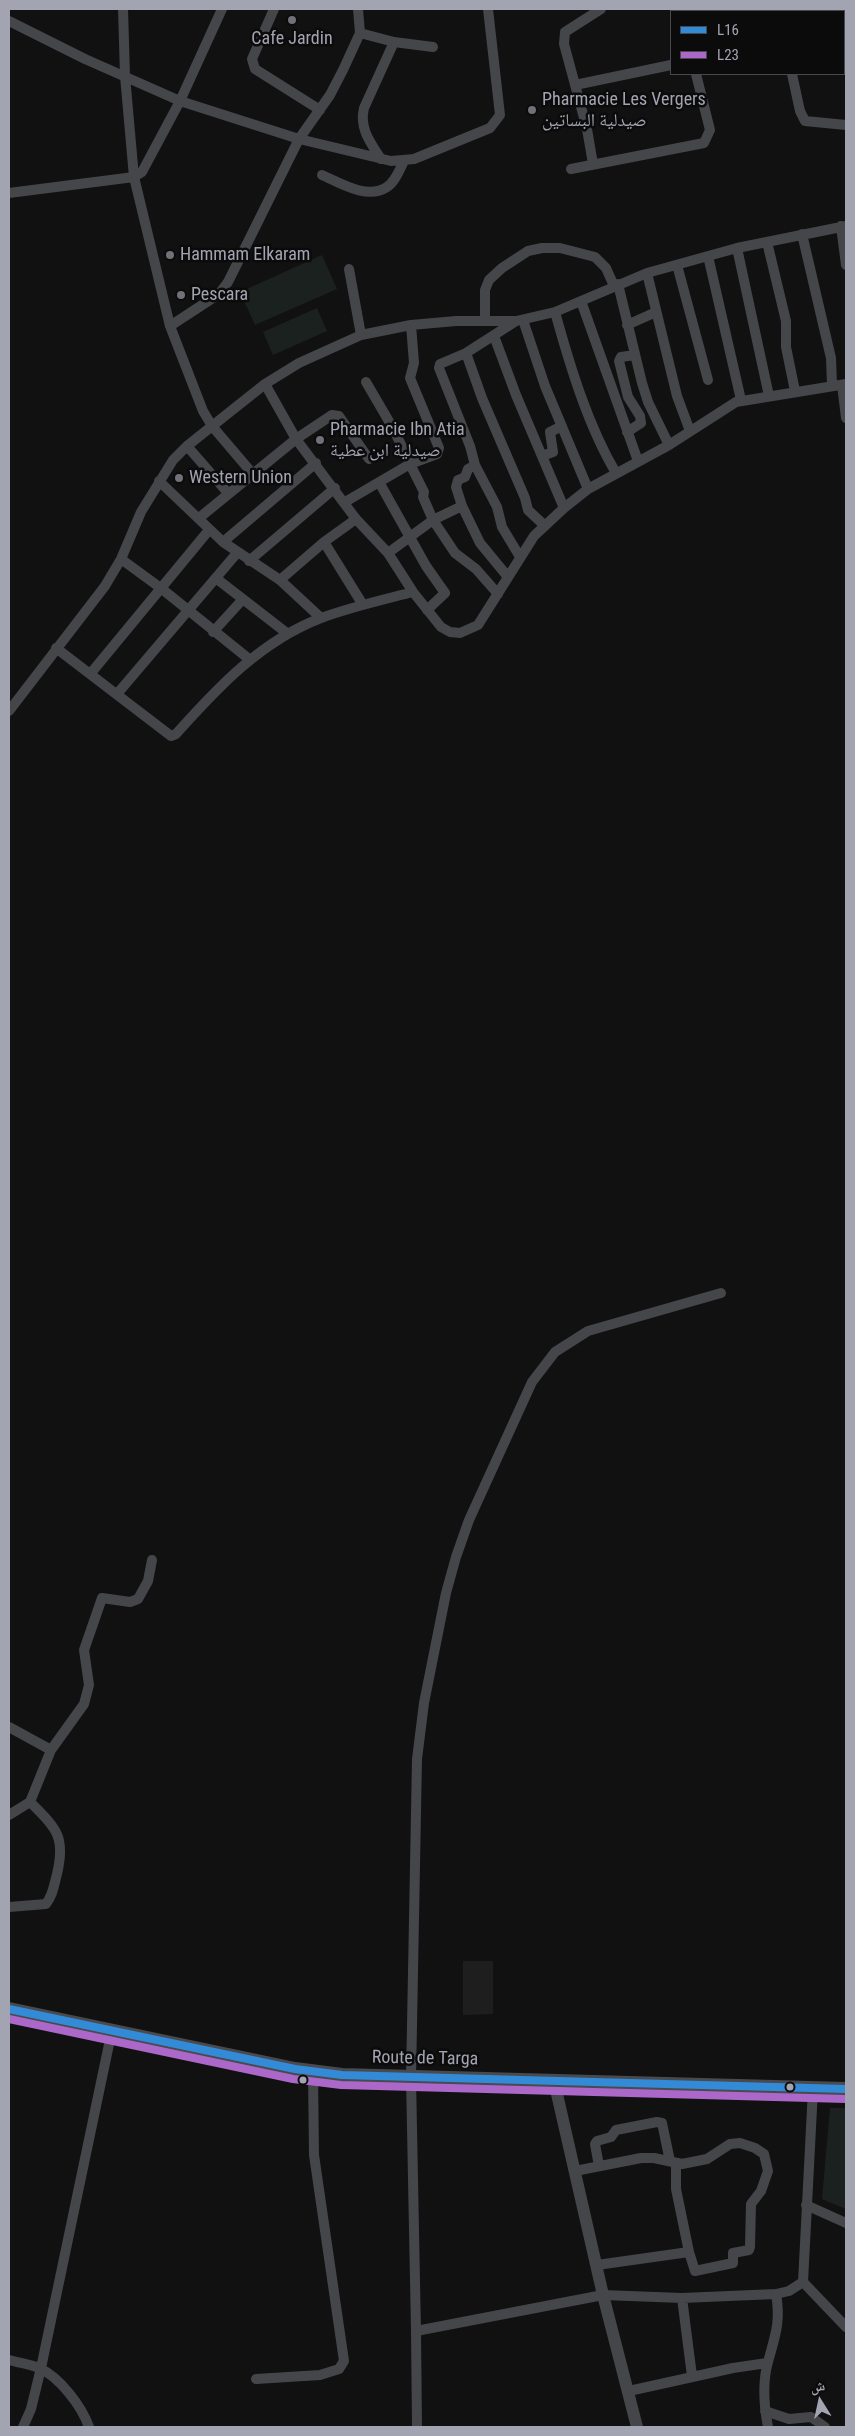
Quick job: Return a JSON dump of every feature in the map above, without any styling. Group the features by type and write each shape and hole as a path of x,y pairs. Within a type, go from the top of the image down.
{"main road":[{"name":"Route de Targa","path":"9,2010 313,2072 342,2076 846,2090"}],"street":[{"path":"123,9 125,76 134,177 170,326 203,411 212,426 252,473"},
{"path":"9,193 134,177 142,172 180,101 222,9"},
{"path":"274,9 252,59 253,66 255,70 320,110"},
{"path":"170,326 219,294 228,282 299,139 320,110 343,70 360,33 358,9"},
{"path":"9,21 85,59 180,101 299,139 391,161 404,161 425,156 490,128 500,114 488,9"},
{"path":"593,164 564,44 565,32 601,9"},
{"path":"360,33 394,42 433,47"},
{"path":"381,158 364,132 362,118 364,108 394,42"},
{"path":"575,85 670,65"},
{"path":"570,168 704,143 710,130 696,75"},
{"path":"792,75 800,111 805,121 846,125"},
{"path":"322,175 355,190 380,190 388,187 404,161"},
{"path":"9,711 105,586 121,559 141,512 173,460 187,446 265,384 299,363 361,335 411,325 520,320 555,312 647,273 737,248 844,226 846,264"},
{"path":"802,234 831,358 840,385 846,418"},
{"path":"767,242 786,320 786,347 795,391"},
{"path":"485,321 485,290 489,280 502,268 528,251 542,248 560,248 596,257 606,268 616,285 648,402 669,445"},
{"path":"737,248 768,396"},
{"path":"708,256 741,400"},
{"path":"677,265 708,380"},
{"path":"349,269 361,335"},
{"path":"647,273 677,396 690,431"},
{"path":"581,301 611,388 622,411 627,432 638,461"},
{"path":"555,312 568,361 604,453 616,474"},
{"path":"627,325 656,312"},
{"path":"520,320 466,353 440,364 439,368 470,446 475,465 497,507 502,527 520,557"},
{"path":"520,320 588,489"},
{"path":"346,502 410,464 438,454 439,448 410,378 414,362 411,325"},
{"path":"494,336 564,508"},
{"path":"466,353 479,390 526,498 528,510 536,520 545,526"},
{"path":"627,432 641,423 640,416 628,397 619,361 621,357 634,355"},
{"path":"366,382 394,430 424,492 423,497 433,520 455,552 468,561 498,594"},
{"path":"265,384 296,438 346,502 356,519 388,553 427,610 441,627 450,632 460,633 478,625 534,536 588,489 669,445 731,404 741,400 840,385"},
{"path":"199,518 296,438 326,418 336,414 369,459"},
{"path":"542,456 554,452 550,432 562,426"},
{"path":"187,446 228,494"},
{"path":"223,542 316,463"},
{"path":"475,465 468,469 466,477 456,483 462,506 480,542 508,577"},
{"path":"160,481 223,542 280,580 321,618"},
{"path":"379,482 410,538 445,593 427,610"},
{"path":"249,561 335,488"},
{"path":"388,553 433,520 462,506"},
{"path":"280,580 324,542 356,519"},
{"path":"91,673 210,530"},
{"path":"324,542 363,605"},
{"path":"117,694 238,553"},
{"path":"121,559 162,589 188,612 249,659"},
{"path":"217,579 288,634"},
{"path":"56,648 91,673 167,734 174,735 216,690 249,659 288,634 321,618 413,592"},
{"path":"213,632 243,600"},
{"path":"417,2427 411,2078 417,1759 424,1703 446,1592 469,1520 532,1382 542,1366 555,1352 571,1340 588,1332 721,1293"},
{"path":"11,1810 30,1802 51,1750 78,1714 87,1696 88,1672 84,1650 102,1598 130,1602 138,1599 148,1581 152,1560"},
{"path":"9,1727 51,1750"},
{"path":"9,1906 46,1904 52,1894 62,1856 62,1846 52,1824 30,1802"},
{"path":"23,2427 31,2410 41,2368 112,2030"},
{"path":"256,2379 320,2375 340,2369 344,2361 314,2155 313,2072"},
{"path":"554,2081 603,2295 637,2427"},
{"path":"813,2089 803,2282 846,2327"},
{"path":"575,2171 641,2158 673,2163 701,2162 723,2148 740,2144 755,2148 764,2154 767,2160 768,2171 761,2191 751,2204 749,2250 733,2253 731,2264 695,2271 689,2252 676,2189 673,2163 662,2123 657,2122 616,2130 611,2137 597,2141 595,2144 599,2166"},
{"path":"806,2205 846,2222"},
{"path":"597,2265 689,2252"},
{"path":"416,2331 603,2295 682,2298 776,2294 788,2291 803,2282"},
{"path":"768,2427 764,2389 767,2363 779,2324 776,2294"},
{"path":"682,2298 692,2376"},
{"path":"9,2360 41,2368 76,2400 89,2427"},
{"path":"629,2391 692,2376 767,2363"},
{"path":"765,2411 789,2419 811,2417 825,2427"}],"shaded area":[{"path":"322,255 337,289 255,325 240,292"},
{"path":"317,308 327,331 273,355 263,332"},
{"path":"463,1961 493,1961 493,2014 463,2015"},
{"path":"830,2108 846,2108 846,2209 822,2199"}],"transit line":[{"name":"L16","path":"9,2009 295,2069 342,2075 846,2089"},
{"name":"L23","path":"9,2019 293,2079 341,2085 846,2099"}],"place":[{"name":"Cafe Jardin","path":"292,20"},
{"name":"Pharmacie Les Vergers صيدلية البساتين","path":"532,110"},
{"name":"Hammam Elkaram","path":"170,255"},
{"name":"Pescara","path":"181,295"},
{"name":"Pharmacie Ibn Atia صيدلية ابن عطية","path":"320,440"},
{"name":"Western Union","path":"179,478"}]}
